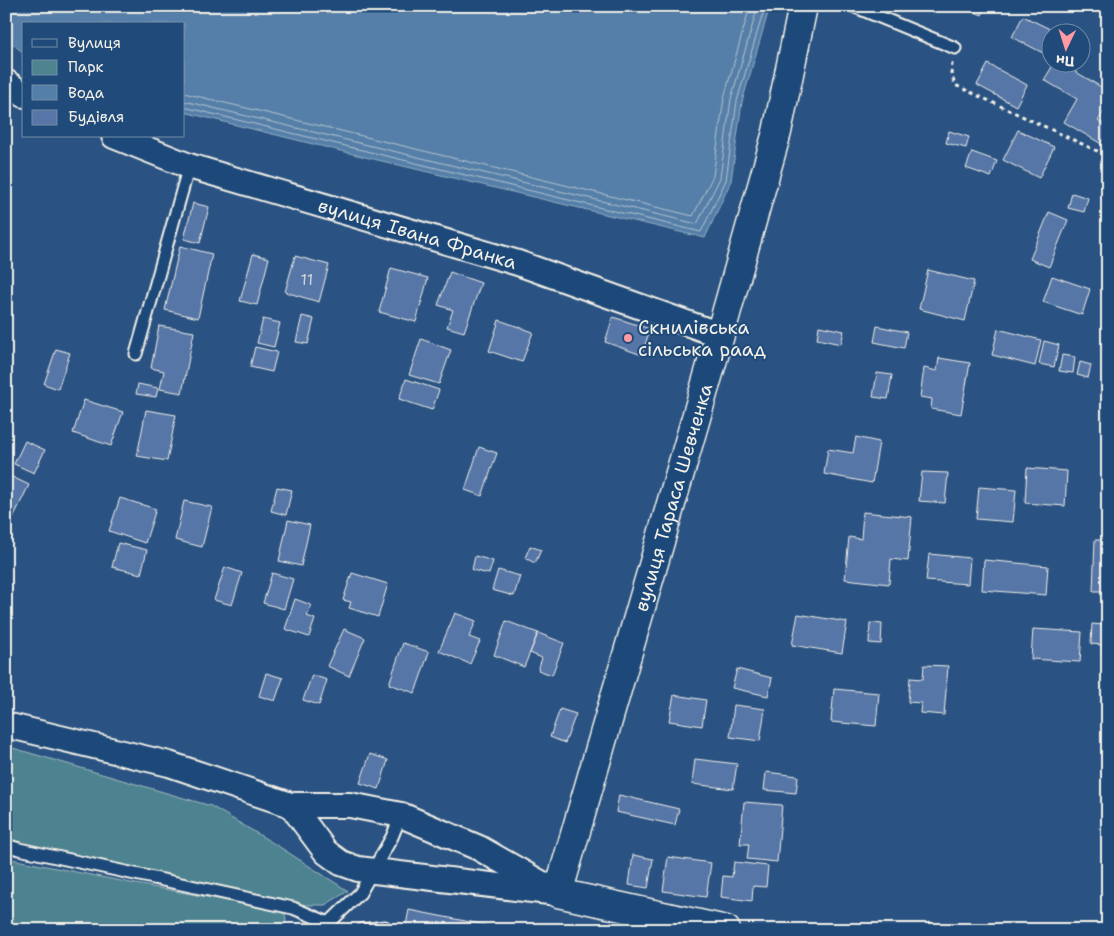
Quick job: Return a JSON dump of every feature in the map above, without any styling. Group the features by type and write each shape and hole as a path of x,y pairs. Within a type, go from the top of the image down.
{"street":[{"name":"вулиця Тараса Шевченка","path":"558,894 777,132 803,6"},
{"path":"6,82 22,94"},
{"name":"вулиця Івана Франка","path":"119,138 189,166 518,263 720,335"},
{"path":"6,725 169,764 290,805 350,805 401,815 479,848 558,894"},
{"path":"290,805 326,852 341,863 372,872 558,894 726,930"}],"lane":[{"path":"853,6 955,48"},
{"path":"136,354 189,166"},
{"path":"6,845 293,908 330,926 360,893 392,838 401,815"},
{"path":"362,930 384,927"}],"path":[{"path":"955,48 951,73 955,85 1108,156"}],"green space":[{"path":"6,746 211,806 348,891 325,905 304,905 194,883 6,840"},
{"path":"6,858 268,908 285,914 286,921 284,925 239,930 6,930"}],"water":[{"path":"6,6 770,6 742,102 731,181 705,238 185,112 185,22 22,22 22,51 6,39"}],"building":[{"path":"961,6 986,6 982,15"},
{"path":"1023,16 1042,25 1042,52 1012,37"},
{"path":"988,64 1027,85 1016,106 977,85"},
{"path":"1049,72 1076,72 1108,91 1108,105 1098,121 1108,127 1108,141 1105,146 1064,122 1077,99 1044,80"},
{"path":"1018,130 1054,147 1039,178 1003,160"},
{"path":"949,131 969,137 966,148 946,143"},
{"path":"972,152 997,161 991,177 966,168"},
{"path":"1072,193 1088,198 1084,212 1068,208"},
{"path":"193,203 209,207 200,243 184,239"},
{"path":"1049,212 1068,220 1049,267 1030,259"},
{"path":"180,246 212,254 198,318 165,310"},
{"path":"253,254 269,258 257,305 240,301"},
{"path":"295,256 329,265 319,302 285,292"},
{"path":"391,268 428,278 416,322 379,312"},
{"path":"928,270 974,281 965,321 919,309"},
{"path":"450,272 481,283 464,332 447,327 453,310 438,305"},
{"path":"1052,276 1090,289 1082,315 1043,302"},
{"path":"302,316 314,319 308,344 296,342"},
{"path":"613,317 650,329 642,355 605,342"},
{"path":"263,319 280,323 274,347 257,343"},
{"path":"499,320 533,332 522,362 489,351"},
{"path":"159,326 194,332 182,393 160,389 164,371 151,368"},
{"path":"819,326 844,331 841,344 817,339"},
{"path":"877,326 907,332 904,348 874,342"},
{"path":"998,329 1041,340 1035,366 992,355"},
{"path":"421,339 451,350 439,384 409,375"},
{"path":"1044,341 1059,345 1054,367 1039,364"},
{"path":"255,347 277,352 272,372 250,367"},
{"path":"56,349 70,353 58,389 44,384"},
{"path":"1062,355 1075,357 1073,373 1059,371"},
{"path":"939,358 970,363 961,414 931,409 932,399 920,397 924,368 937,371"},
{"path":"1080,362 1091,365 1088,378 1077,375"},
{"path":"877,373 892,375 888,399 873,397"},
{"path":"406,379 439,390 432,410 399,399"},
{"path":"138,384 158,388 156,397 136,394"},
{"path":"84,400 123,412 111,446 73,433"},
{"path":"146,410 176,415 167,461 137,456"},
{"path":"856,437 879,442 872,483 824,474 828,449 853,453"},
{"path":"25,441 45,450 34,473 14,464"},
{"path":"479,447 497,453 482,496 465,490"},
{"path":"1027,468 1067,471 1065,506 1025,503"},
{"path":"922,472 948,473 945,503 919,501"},
{"path":"6,474 29,485 13,518 6,515"},
{"path":"277,487 292,490 286,515 271,511"},
{"path":"979,487 1016,490 1013,522 976,519"},
{"path":"120,498 156,509 145,543 109,531"},
{"path":"184,501 212,507 202,547 175,540"},
{"path":"863,512 912,517 908,561 891,559 889,584 845,579 849,537 861,539"},
{"path":"288,520 310,525 301,566 279,561"},
{"path":"1095,540 1108,540 1108,591 1093,591"},
{"path":"118,543 147,550 141,574 112,567"},
{"path":"530,546 541,550 535,563 525,558"},
{"path":"929,554 970,558 968,584 926,581"},
{"path":"475,556 493,561 489,574 472,570"},
{"path":"984,560 1048,566 1046,595 982,590"},
{"path":"225,567 242,573 232,605 214,600"},
{"path":"498,570 520,576 514,596 492,590"},
{"path":"272,573 293,579 284,609 263,603"},
{"path":"352,573 388,584 378,617 349,608 351,602 343,600"},
{"path":"295,599 311,605 307,616 315,619 309,637 285,629"},
{"path":"1104,609 1108,609 1108,655 1102,654 1102,645 1091,644 1092,624 1103,625"},
{"path":"455,613 476,621 469,637 480,641 470,664 439,651"},
{"path":"798,614 847,622 842,653 792,645"},
{"path":"506,621 538,633 524,667 494,655"},
{"path":"870,623 882,624 881,644 869,643"},
{"path":"344,629 365,638 349,676 327,666"},
{"path":"1033,629 1082,632 1080,662 1031,659"},
{"path":"538,633 564,643 552,675 538,670 542,658 530,653"},
{"path":"403,643 429,652 415,693 389,684"},
{"path":"924,665 948,666 944,715 920,713 921,703 908,702 910,678 923,679"},
{"path":"737,669 772,678 768,696 732,688"},
{"path":"266,673 283,678 275,701 259,696"},
{"path":"312,675 327,680 319,705 303,700"},
{"path":"834,689 879,693 876,726 831,722"},
{"path":"674,695 706,700 702,726 669,721"},
{"path":"734,705 765,709 760,741 730,737"},
{"path":"560,709 576,714 565,743 550,737"},
{"path":"370,754 388,760 379,789 360,783"},
{"path":"695,759 737,764 733,789 692,784"},
{"path":"766,772 798,776 796,793 764,790"},
{"path":"619,795 679,809 675,825 616,812"},
{"path":"744,802 782,805 777,862 747,859 749,844 740,844"},
{"path":"633,855 653,859 648,888 629,885"},
{"path":"668,857 711,863 706,897 663,891"},
{"path":"734,862 768,866 766,887 753,886 752,901 721,897 723,876 732,877"},
{"path":"409,910 511,930 405,930"}],"place":[{"name":"Скнилівська сільська раад","path":"628,338"}]}
